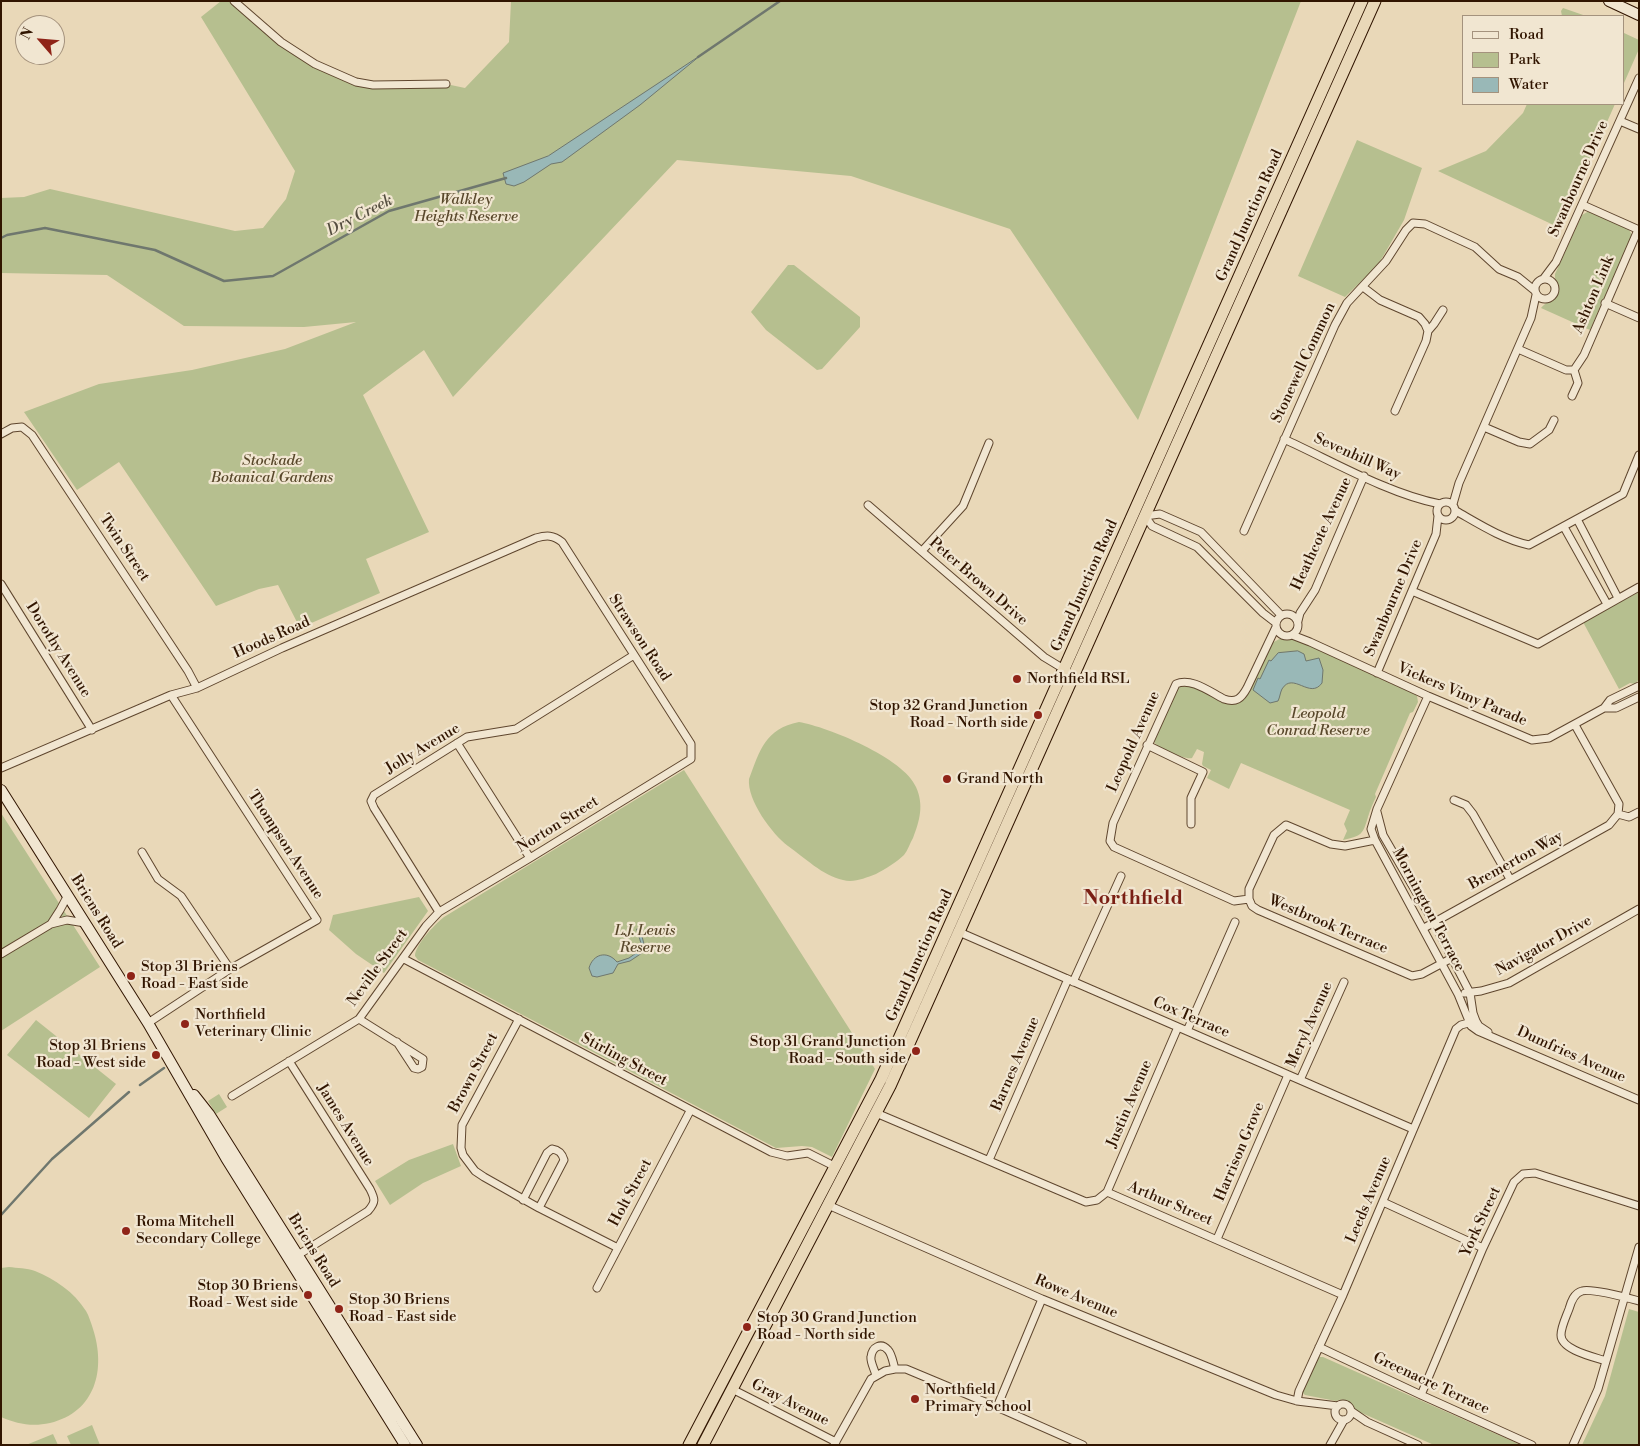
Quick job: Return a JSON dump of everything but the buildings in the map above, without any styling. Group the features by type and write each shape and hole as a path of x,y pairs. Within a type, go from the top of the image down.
{"highway":[{"name":"Grand Junction Road","path":"1140,514 1362,1"},
{"name":"Grand Junction Road","path":"689,1445 727,1386 841,1170 876,1113 954,930 1069,672 1375,1"},
{"name":"Grand Junction Road","path":"792,1262 828,1205 841,1170 882,1079 954,930"},
{"name":"Grand Junction Road","path":"703,1445 727,1386"}],"main road":[{"path":"1609,1 1639,15"},
{"name":"Briens Road","path":"1,790 86,923 179,1077 210,1114 293,1258 405,1445"},
{"name":"Briens Road","path":"293,1258 417,1445"}],"street":[{"path":"234,1 281,42 315,64 356,82 373,85 446,84"},
{"name":"Swanbourne Drive","path":"1545,280 1556,262 1583,205 1639,78"},
{"path":"1620,121 1639,129"},
{"path":"1583,205 1638,230"},
{"name":"Stonewell Common","path":"1244,531 1335,324 1347,303 1386,261 1406,230 1413,223 1420,222 1475,247 1499,269 1518,277 1545,280"},
{"name":"Ashton Link","path":"1572,396 1578,383 1574,370 1584,355 1638,230"},
{"name":"Stonewell Common","path":"1518,277 1535,293"},
{"path":"1545,280 1555,287 1551,297 1545,299 1535,293 1535,284 1545,280"},
{"path":"1363,287 1380,300 1419,317 1428,331"},
{"name":"Swanbourne Drive","path":"1531,318 1535,293"},
{"name":"Swanbourne Drive","path":"1377,673 1531,318 1545,299"},
{"path":"1605,303 1639,318"},
{"path":"1395,411 1426,340 1428,331 1443,310"},
{"path":"1518,349 1566,370 1574,370"},
{"path":"1484,427 1519,442 1530,444 1549,430 1554,420"},
{"name":"Twin Street","path":"1,434 12,428 22,427 28,430 178,655 197,688"},
{"name":"Sevenhill Way","path":"1284,439 1515,542 1529,545 1622,494 1639,455"},
{"path":"922,551 963,506 989,442"},
{"name":"Heathcote Avenue","path":"1298,625 1306,603 1315,590 1364,476"},
{"name":"Peter Brown Drive","path":"868,505 1044,656 1069,672"},
{"path":"1140,514 1160,514 1201,532 1285,614 1294,616 1298,625 1288,636 1279,633 1276,625 1197,547 1152,526 1140,514"},
{"path":"1577,519 1618,598"},
{"path":"1564,527 1607,604"},
{"name":"Hoods Road","path":"1,768 171,696 197,688 282,648 536,538 555,536"},
{"name":"Strawson Road","path":"555,536 562,542 691,744 691,759"},
{"name":"Dorothy Avenue","path":"1,584 92,730"},
{"path":"1412,591 1538,644 1607,604 1639,588"},
{"name":"Heathcote Avenue","path":"1285,614 1296,610 1306,603"},
{"path":"1276,625 1285,614"},
{"name":"Leopold Avenue","path":"1114,846 1110,841 1114,823 1176,684 1182,681 1189,682 1224,699 1230,701 1237,700 1243,696 1267,648 1276,625"},
{"name":"Vickers Vimy Parade","path":"1298,625 1310,642"},
{"name":"Leopold Avenue","path":"1267,648 1288,636"},
{"name":"Vickers Vimy Parade","path":"1288,636 1310,642 1428,696 1532,740 1549,738 1575,725 1604,708 1610,700 1639,686"},
{"name":"Jolly Avenue","path":"439,912 374,808 371,801 374,795 456,743 477,734 516,729 634,655"},
{"name":"Thompson Avenue","path":"148,1023 230,969 317,920 171,696"},
{"name":"Mornington Terrace","path":"1428,696 1377,809 1371,828 1375,840 1473,1022"},
{"name":"Vickers Vimy Parade","path":"1604,708 1616,708 1639,697"},
{"path":"1575,725 1619,804 1618,814 1629,817 1639,812"},
{"path":"456,743 530,858"},
{"path":"1148,745 1203,772 1191,798 1191,824"},
{"name":"Norton Street","path":"439,912 691,759"},
{"path":"1454,800 1466,805 1473,814 1510,879"},
{"name":"Mornington Terrace","path":"1377,809 1384,835 1434,923 1470,993 1473,1022"},
{"name":"Bremerton Way","path":"1424,928 1609,825 1618,814"},
{"path":"1249,899 1249,889 1274,835 1286,825 1331,844 1345,846 1375,840"},
{"name":"Westbrook Terrace","path":"1114,846 1234,901 1249,899 1252,906 1258,910 1412,976 1422,974 1452,958"},
{"path":"142,852 158,880 182,896 230,969"},
{"name":"Barnes Avenue","path":"989,1160 1071,980 1121,876"},
{"path":"50,924 68,895"},
{"name":"Navigator Drive","path":"1458,994 1470,993 1508,983 1639,909"},
{"name":"Neville Street","path":"232,1096 359,1019 426,926 439,912"},
{"path":"1,954 50,924 67,920 86,923"},
{"path":"1187,1031 1235,922"},
{"name":"Cox Terrace","path":"954,930 1413,1129"},
{"name":"Stirling Street","path":"404,958 690,1111 771,1152 787,1156 808,1153 841,1170"},
{"name":"Meryl Avenue","path":"1300,1080 1344,982"},
{"path":"359,1019 397,1042"},
{"name":"Brown Street","path":"519,1019 462,1125 460,1138 463,1155 475,1172 523,1200 618,1248"},
{"name":"Dumfries Avenue","path":"1473,1022 1492,1036 1639,1100"},
{"name":"Leeds Avenue","path":"1296,1401 1456,1029 1473,1022"},
{"name":"Justin Avenue","path":"1107,1192 1178,1027"},
{"name":"James Avenue","path":"289,1061 370,1188 375,1200 368,1211 293,1258"},
{"name":"Harrison Grove","path":"1217,1240 1288,1075"},
{"name":"Holt Street","path":"597,1288 690,1111"},
{"name":"Arthur Street","path":"876,1113 1086,1202 1096,1200 1107,1192 1343,1295"},
{"path":"523,1200 546,1153 552,1149 558,1150 564,1160 539,1208"},
{"name":"York Street","path":"1421,1395 1483,1248 1514,1182 1523,1174 1535,1173 1639,1206"},
{"path":"1383,1202 1483,1248"},
{"name":"Rowe Avenue","path":"828,1205 1042,1299 1276,1395 1296,1401 1317,1404 1341,1415 1367,1422 1418,1445"},
{"path":"1573,1445 1594,1397 1606,1361 1639,1246"},
{"path":"1606,1361 1564,1344 1561,1336 1562,1328 1573,1299 1582,1290 1639,1301"},
{"path":"997,1406 1042,1299"},
{"path":"876,1376 870,1358 873,1349 878,1346 889,1350 895,1369"},
{"name":"Greenacre Terrace","path":"1320,1347 1532,1445"},
{"path":"835,1443 871,1379 885,1371 906,1369 997,1406 1072,1443 1084,1445"},
{"name":"Gray Avenue","path":"727,1386 835,1443"},
{"name":"Rowe Avenue","path":"1341,1415 1346,1405 1351,1411 1367,1422"},
{"path":"1331,1443 1341,1415 1351,1415 1351,1411"}],"green space":[{"path":"221,1 239,1 258,22 306,58 373,85 446,84 465,88 509,42 511,1 1301,1 1138,420 1010,229 851,176 677,160 453,397 424,350 363,395 429,532 366,559 380,593 300,628 278,585 259,589 216,606 119,462 77,490 24,412 99,384 192,370 285,349 356,322 304,327 184,326 107,275 1,273 1,198 24,197 50,189 235,231 263,228 286,199 295,171 201,17"},
{"path":"1563,8 1583,15 1562,15"},
{"path":"1625,33 1639,40 1639,49 1625,81"},
{"path":"1527,105 1615,105 1560,228 1438,171 1486,151 1523,113"},
{"path":"1357,140 1422,168 1404,220 1378,265 1345,297 1298,276"},
{"path":"1589,211 1628,228 1632,235 1590,330 1541,308 1557,293 1558,288 1555,274 1582,215"},
{"path":"788,265 794,265 860,317 860,327 822,369 817,370 766,330 751,312"},
{"path":"1639,592 1639,679 1635,684 1630,683 1619,689 1583,622"},
{"name":"Leopold Conrad Reserve","path":"1283,637 1296,639 1411,691 1417,696 1418,702 1413,712 1410,713 1375,794 1376,797 1365,827 1361,833 1354,837 1343,840 1347,831 1344,824 1350,810 1241,763 1229,789 1207,778 1211,770 1202,764 1204,752 1197,749 1192,758 1185,758 1164,749 1154,742 1154,738 1177,688 1193,687 1224,702 1232,704 1240,702 1268,648 1272,643"},
{"path":"799,722 846,737 881,755 897,765 909,776 916,787 920,800 920,812 913,838 904,855 876,874 851,881 828,875 782,841 768,825 756,806 749,787 749,779 765,742 778,730"},
{"name":"L.J. Lewis Reserve","path":"684,770 875,1069 832,1157 812,1147 776,1148 418,960 415,956 418,946 444,917"},
{"path":"1,813 100,967 1,1031"},
{"path":"419,897 428,911 384,973 356,954 329,930 333,915"},
{"path":"36,1020 116,1084 89,1118 7,1055"},
{"path":"219,1094 227,1107 216,1114 208,1101"},
{"path":"453,1144 461,1166 423,1183 390,1205 375,1181 409,1160"},
{"path":"9,1267 35,1271 64,1287 86,1311 97,1344 97,1373 94,1387 87,1399 78,1409 66,1417 50,1423 25,1424 1,1417 1,1268"},
{"path":"1629,1309 1639,1312 1639,1445 1582,1445 1605,1396"},
{"path":"1323,1357 1521,1445 1434,1445 1355,1410 1345,1401 1305,1395 1302,1392 1315,1360"},
{"path":"92,1425 100,1445 71,1445 67,1436"},
{"path":"53,1434 58,1445 26,1445"}],"water":[{"path":"701,55 640,105 562,162 551,164 524,182 514,186 506,184 503,173 548,156"},
{"path":"1298,651 1304,654 1306,661 1319,658 1323,670 1322,683 1312,689 1291,683 1286,684 1278,701 1270,703 1253,690 1269,660 1271,661 1278,653"},
{"path":"637,929 640,929 644,944 642,953 630,961 618,964 613,973 597,977 592,976 589,968 597,957 601,955 609,956 617,962 629,958 639,951 641,944"}],"waterway":[{"name":"Dry Creek","path":"698,57 780,1"},
{"name":"Dry Creek","path":"1,238 7,235 45,228 155,250 224,281 273,276 389,211 506,178"},
{"path":"140,1085 164,1068"},
{"path":"1,1215 52,1159 129,1092"}],"place":[{"name":"Northfield RSL","path":"1017,679"},
{"name":"Stop 32 Grand Junction Road - North side","path":"1038,715"},
{"name":"Grand North","path":"947,779"},
{"name":"Stop 31 Briens Road - East side","path":"131,976"},
{"name":"Northfield Veterinary Clinic","path":"185,1024"},
{"name":"Stop 31 Grand Junction Road - South side","path":"916,1051"},
{"name":"Stop 31 Briens Road - West side","path":"156,1055"},
{"name":"Roma Mitchell Secondary College","path":"126,1231"},
{"name":"Stop 30 Briens Road - West side","path":"308,1295"},
{"name":"Stop 30 Briens Road - East side","path":"339,1309"},
{"name":"Stop 30 Grand Junction Road - North side","path":"747,1327"},
{"name":"Northfield Primary School","path":"915,1399"}],"district":[{"name":"Northfield","path":"1133,899"}],"park label":[{"name":"Walkley Heights Reserve","path":"466,208"},
{"name":"Stockade Botanical Gardens","path":"272,470"}]}
